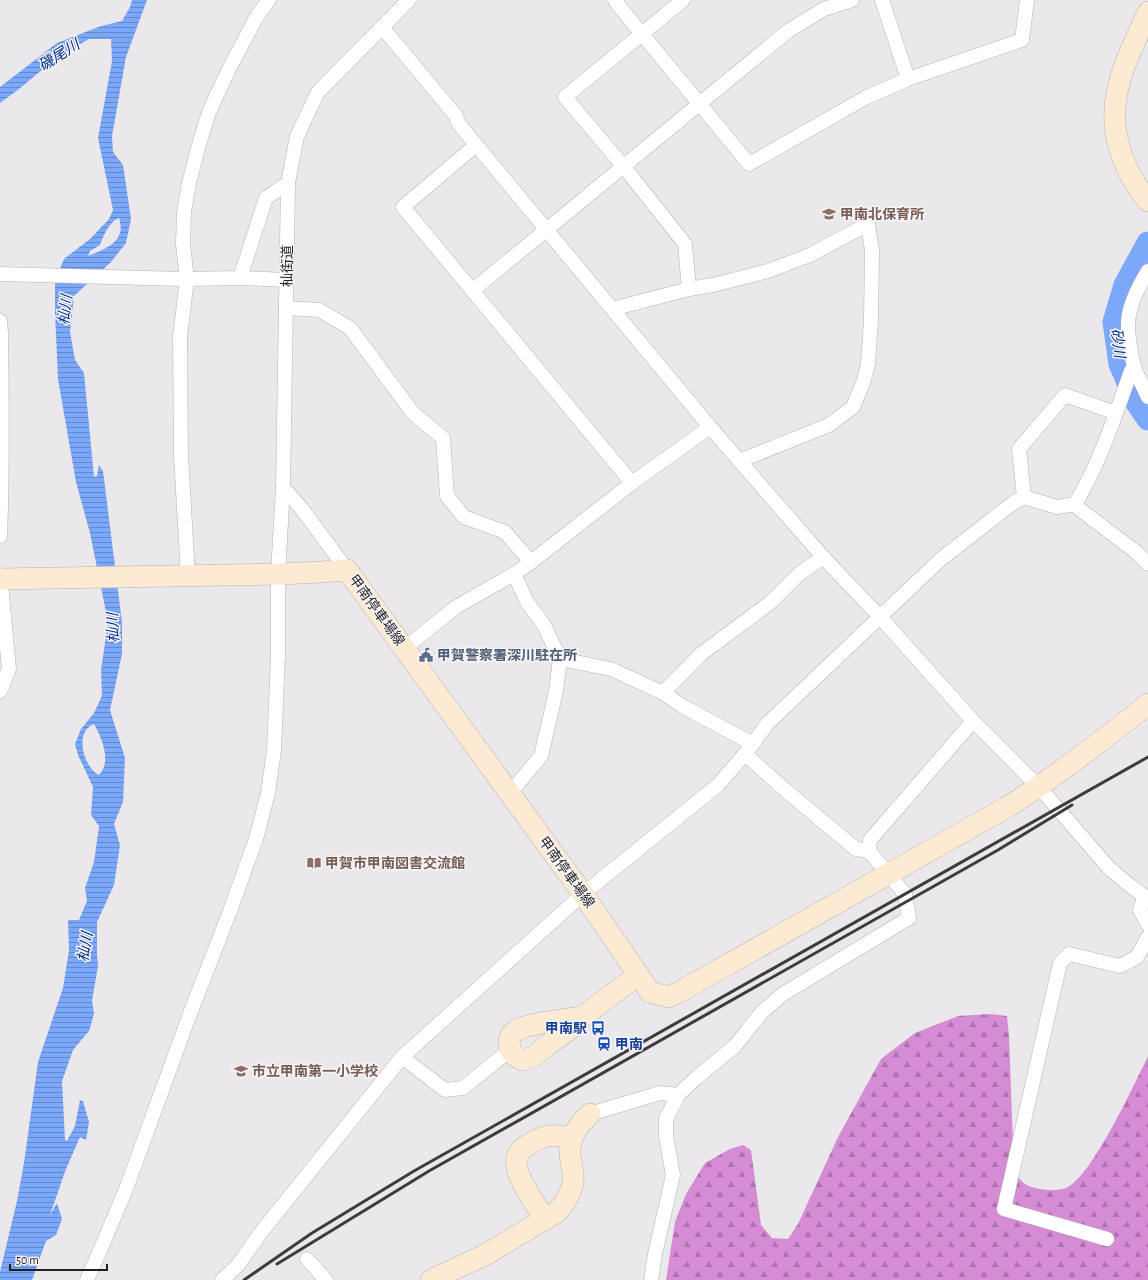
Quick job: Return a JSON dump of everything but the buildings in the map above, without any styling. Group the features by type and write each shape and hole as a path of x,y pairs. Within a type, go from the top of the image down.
{"street":[{"path":"182,576 180,338 185,279 183,244 184,212 189,183 198,148 210,112 229,69 257,16 269,0"},
{"name":"杣街道","path":"87,1280 126,1189 188,1018 230,911 256,839 268,793 274,751 278,655 278,574 283,487 288,183 297,136 318,92 409,0"},
{"path":"615,0 749,164 865,98 908,79 1022,40 1028,0"},
{"path":"683,0 565,97 624,167 685,244 689,289"},
{"path":"473,290 788,31 824,9 852,0"},
{"path":"882,0 908,79"},
{"path":"1148,12 1122,75 1117,93 1114,122 1115,133 1122,158 1132,179 1148,201"},
{"path":"382,27 456,116 458,123 545,230 710,427 823,557 880,617 973,720 1039,787 1109,868 1146,898 1140,910 1148,925"},
{"path":"476,145 403,207 632,483"},
{"path":"240,278 266,198 288,183"},
{"path":"612,309 689,289 713,285 768,271 810,255 868,224 872,250 871,320 868,364 863,384 852,407 829,425 739,461"},
{"path":"1148,271 1135,295 1130,309 1127,333 1133,371 1148,397"},
{"path":"6,274 286,280"},
{"path":"286,308 319,310 350,328 413,413 443,438 447,496 464,518 504,532 531,562"},
{"path":"0,321 2,490 0,536"},
{"path":"1133,371 1148,377"},
{"path":"222,1280 238,1265 262,1231 402,1057 583,894 718,785 749,749 768,722 941,559 1013,503 1024,497 1057,507 1075,504 1082,494 1110,431 1124,390 1133,371"},
{"path":"1024,497 1019,449 1065,395 1116,413"},
{"path":"405,648 456,607 514,574 531,562 632,483 710,427"},
{"path":"283,487 302,509 347,570"},
{"path":"1075,504 1078,508 1136,552 1148,564"},
{"path":"663,693 701,654 771,602 799,574 823,557"},
{"name":"甲南停車場線","path":"4,578 278,574 347,570 583,894 650,992 668,997 681,991 888,873"},
{"path":"510,793 541,756 556,691 560,659 544,625 527,602 514,574"},
{"path":"0,691 9,669 4,578"},
{"path":"560,659 611,669 663,693 749,749 784,789 856,849 869,851 905,894 909,918 783,994 762,1012 735,1046 678,1095 666,1119 666,1136 673,1175 655,1254 651,1280"},
{"path":"888,873 1009,806 1039,787 1109,736 1148,704"},
{"path":"869,851 870,840 973,720"},
{"path":"1107,1240 1004,1209 1060,963 1069,954 1120,966 1136,957 1148,937"},
{"path":"550,1032 533,1057 522,1060 515,1056 510,1050 509,1041 511,1035 516,1030 524,1027 550,1032 570,1029 582,1017 638,975"},
{"path":"402,1057 444,1090 463,1088 510,1050"},
{"path":"430,1280 485,1255 557,1212 566,1202 572,1187 573,1175 570,1162 570,1148 572,1138 579,1124 590,1114 660,1093 678,1095"},
{"path":"544,1219 518,1174 516,1163 518,1153 525,1146 545,1136 554,1135 572,1138"},
{"path":"307,1259 326,1280"}],"green space":[{"path":"990,1014 1007,1016 1014,1172 1025,1184 1031,1187 1046,1190 1062,1189 1076,1181 1100,1149 1148,1056 1148,1280 666,1280 675,1222 686,1194 705,1163 730,1149 743,1145 751,1150 761,1225 772,1238 788,1239 798,1224 838,1137 881,1059 915,1033 958,1016"}],"water":[{"path":"132,0 147,0 126,57 112,136 113,152 123,165 131,219 126,243 111,262 74,296 70,332 75,360 84,373 94,477 97,476 99,465 103,471 122,622 122,654 110,710 125,758 123,802 114,824 120,845 114,885 97,922 98,966 92,1001 94,1014 89,1031 73,1050 62,1081 65,1140 67,1141 75,1126 80,1100 83,1101 89,1122 86,1140 80,1137 66,1169 50,1215 57,1203 62,1219 56,1235 46,1241 32,1280 0,1280 0,1272 17,1201 24,1163 38,1062 63,988 69,950 68,920 79,920 87,901 85,888 94,862 99,826 91,815 93,787 78,755 75,744 81,729 94,713 102,696 101,670 108,622 90,533 76,482 58,379 55,281 64,259 90,239 109,219 113,210 98,138 112,61 111,39 89,39 54,60 0,103 0,87 57,43 101,26 122,21 130,7","holes":["119,218 121,226 117,239 107,247 88,256 90,251 100,245 110,225","94,724 103,743 105,757 105,763 99,775 89,765 85,758 82,742 84,734 88,728"]}],"waterway":[{"name":"砂川","path":"1148,243 1125,285 1114,322 1120,364 1137,403 1148,419"}],"railway":[{"path":"244,1280 312,1233 414,1171 1148,757"},
{"path":"277,1264 429,1171 998,850 1072,805"}],"place":[{"name":"甲南北保育所","path":"829,214"},
{"name":"甲賀警察署深川駐在所","path":"426,655"},
{"name":"甲賀市甲南図書交流館","path":"314,863"},
{"name":"甲南駅","path":"598,1028"},
{"name":"甲南","path":"604,1044"},
{"name":"市立甲南第一小学校","path":"241,1071"}],"water label":[{"name":"磯尾川","path":"59,55"},
{"name":"杣川","path":"65,310"},
{"name":"杣川","path":"113,628"},
{"name":"杣川","path":"85,947"}]}
